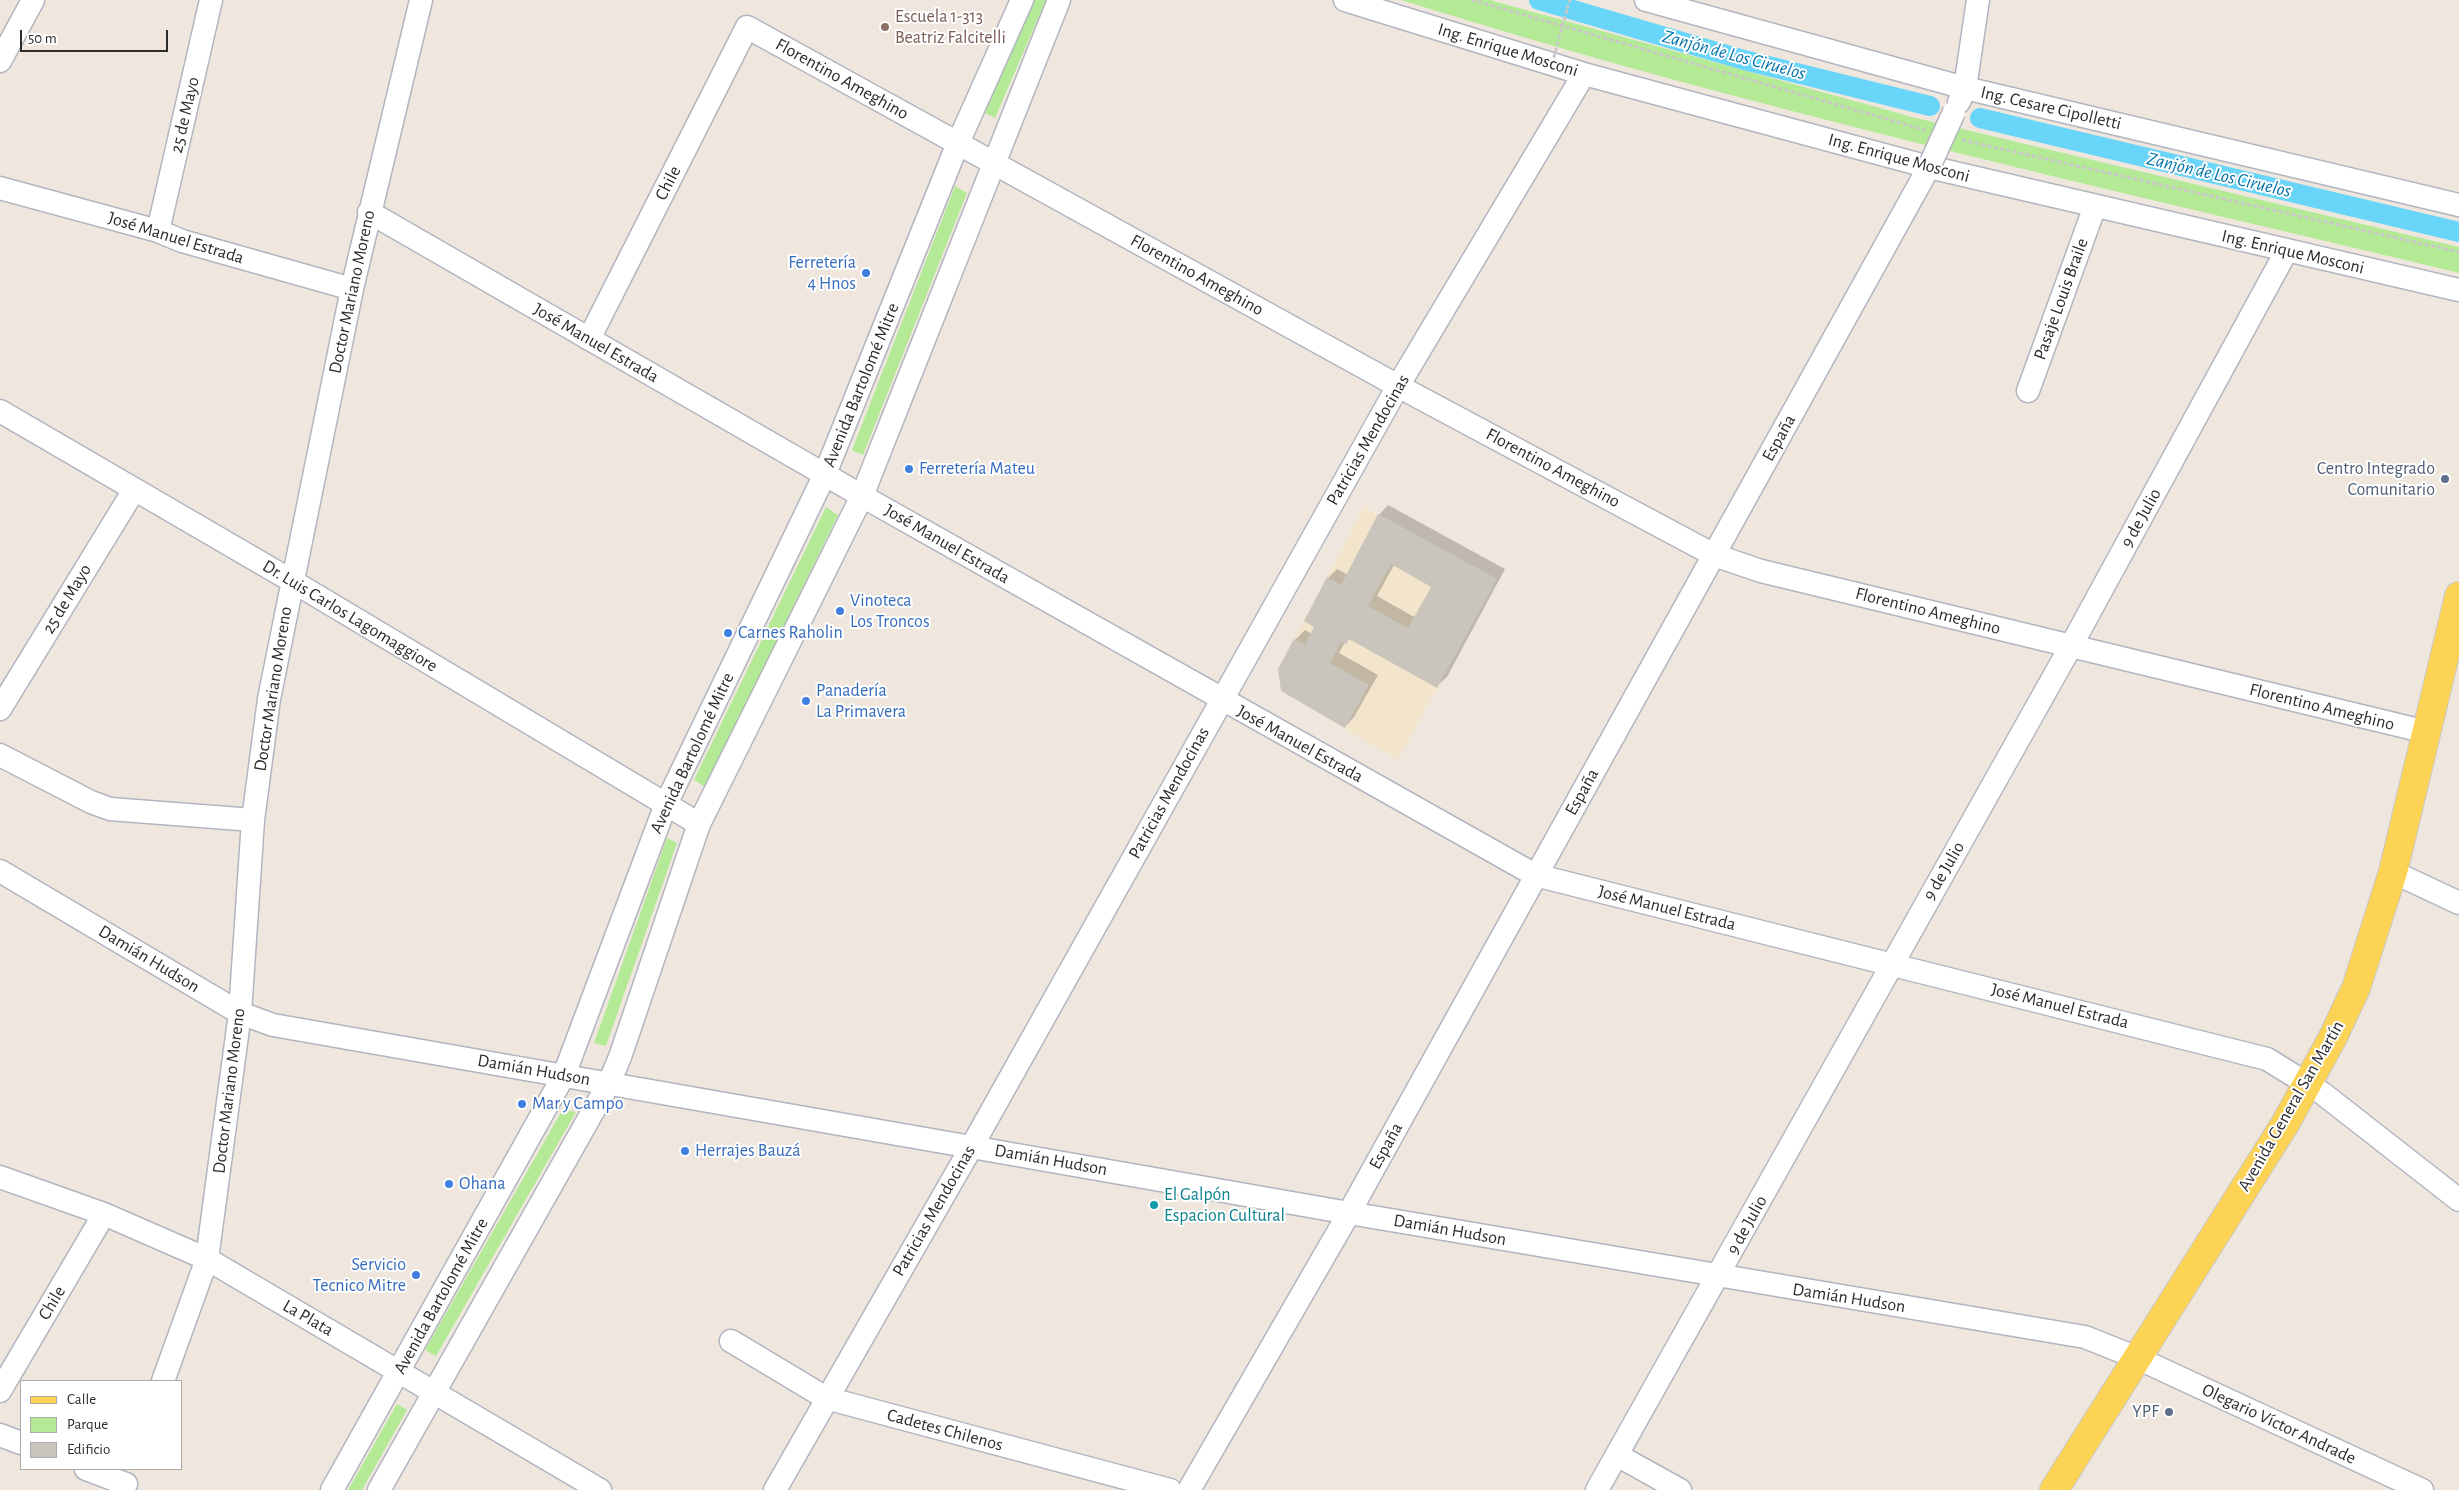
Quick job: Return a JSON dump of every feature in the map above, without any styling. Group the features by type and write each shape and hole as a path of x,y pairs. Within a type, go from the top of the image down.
{"main road":[{"name":"Avenida General San Martín","path":"2054,1490 2279,1132 2308,1083 2356,988 2393,872 2427,732 2452,663 2459,596"}],"street":[{"path":"0,61 33,0"},
{"name":"25 de Mayo","path":"158,231 211,0"},
{"name":"Doctor Mariano Moreno","path":"163,1380 207,1259 240,1012 254,820 269,700 352,288 421,0"},
{"name":"Avenida Bartolomé Mitre","path":"332,1490 564,1075 666,804 825,474 958,143 1022,0"},
{"name":"Avenida Bartolomé Mitre","path":"379,1490 609,1084 699,824 862,496 1059,0"},
{"name":"Ing. Enrique Mosconi","path":"1345,0 1584,74 1929,167 2459,290"},
{"name":"Ing. Cesare Cipolletti","path":"1646,0 1965,88 2459,204"},
{"name":"España","path":"1189,1490 1349,1213 1929,167 1965,88 1978,0"},
{"name":"Florentino Ameghino","path":"747,27 1398,386 1714,555 1761,571 2427,732"},
{"name":"Chile","path":"589,338 747,27"},
{"name":"Patricias Mendocinas","path":"776,1490 826,1398 972,1146 1398,386 1584,74"},
{"name":"José Manuel Estrada","path":"0,188 158,231 182,241 352,288"},
{"name":"Pasaje Louis Braile","path":"2028,391 2095,206"},
{"name":"José Manuel Estrada","path":"369,212 862,496 1221,700 1535,875 2267,1059 2308,1083 2459,1200"},
{"name":"9 de Julio","path":"1597,1490 1891,964 2072,646 2287,250"},
{"name":"Dr. Luis Carlos Lagomaggiore","path":"0,411 292,581 699,824"},
{"name":"25 de Mayo","path":"0,709 134,490"},
{"path":"0,756 110,809 254,820"},
{"name":"Damián Hudson","path":"0,871 240,1012 274,1025 1349,1213 2085,1336 2136,1357"},
{"path":"2393,872 2459,903"},
{"name":"La Plata","path":"0,1176 104,1214 207,1259 600,1490"},
{"name":"Chile","path":"0,1391 104,1214"},
{"name":"Cadetes Chilenos","path":"731,1342 826,1398 1170,1490"},
{"name":"Olegario Víctor Andrade","path":"2136,1357 2422,1490"},
{"path":"0,1435 20,1443"},
{"path":"1617,1455 1680,1490"},
{"path":"89,1470 127,1481"}],"path":[{"path":"1552,64 1570,0"}],"shaded area":[{"path":"1364,507 1497,579 1398,760 1281,691 1278,669"}],"green space":[{"path":"1034,0 1046,0 995,118 985,113"},
{"path":"1401,0 1490,0 1916,118 2459,247 2459,273 1927,146 1795,112 1532,40"},
{"path":"955,186 967,193 863,455 852,450"},
{"path":"826,507 838,515 705,787 694,780"},
{"path":"667,838 677,843 606,1046 594,1043"},
{"path":"563,1109 576,1112 436,1356 425,1350"},
{"path":"397,1404 407,1410 362,1490 348,1490"}],"building":[{"path":"1378,514 1497,579 1437,688 1349,639 1346,644 1341,642 1330,663 1369,685 1345,728 1281,691 1278,669 1294,639 1305,645 1314,627 1304,621 1327,577 1341,585","holes":["1391,564 1431,587 1408,628 1368,606"]}],"waterway":[{"name":"Zanjón de Los Ciruelos","path":"1539,0 1744,60 1930,106"},
{"name":"Zanjón de Los Ciruelos","path":"1980,118 2459,232"}],"place":[{"name":"Escuela 1-313 Beatriz Falcitelli","path":"885,27"},
{"name":"Ferretería 4 Hnos","path":"866,273"},
{"name":"Ferretería Mateu","path":"909,469"},
{"name":"Centro Integrado Comunitario","path":"2445,479"},
{"name":"Vinoteca Los Troncos","path":"840,611"},
{"name":"Carnes Raholin","path":"728,633"},
{"name":"Panadería La Primavera","path":"806,701"},
{"name":"Mar y Campo","path":"522,1104"},
{"name":"Herrajes Bauzá","path":"685,1151"},
{"name":"Ohana","path":"449,1184"},
{"name":"El Galpón Espacion Cultural","path":"1154,1205"},
{"name":"Servicio Tecnico Mitre","path":"416,1275"},
{"name":"YPF","path":"2169,1412"}]}
